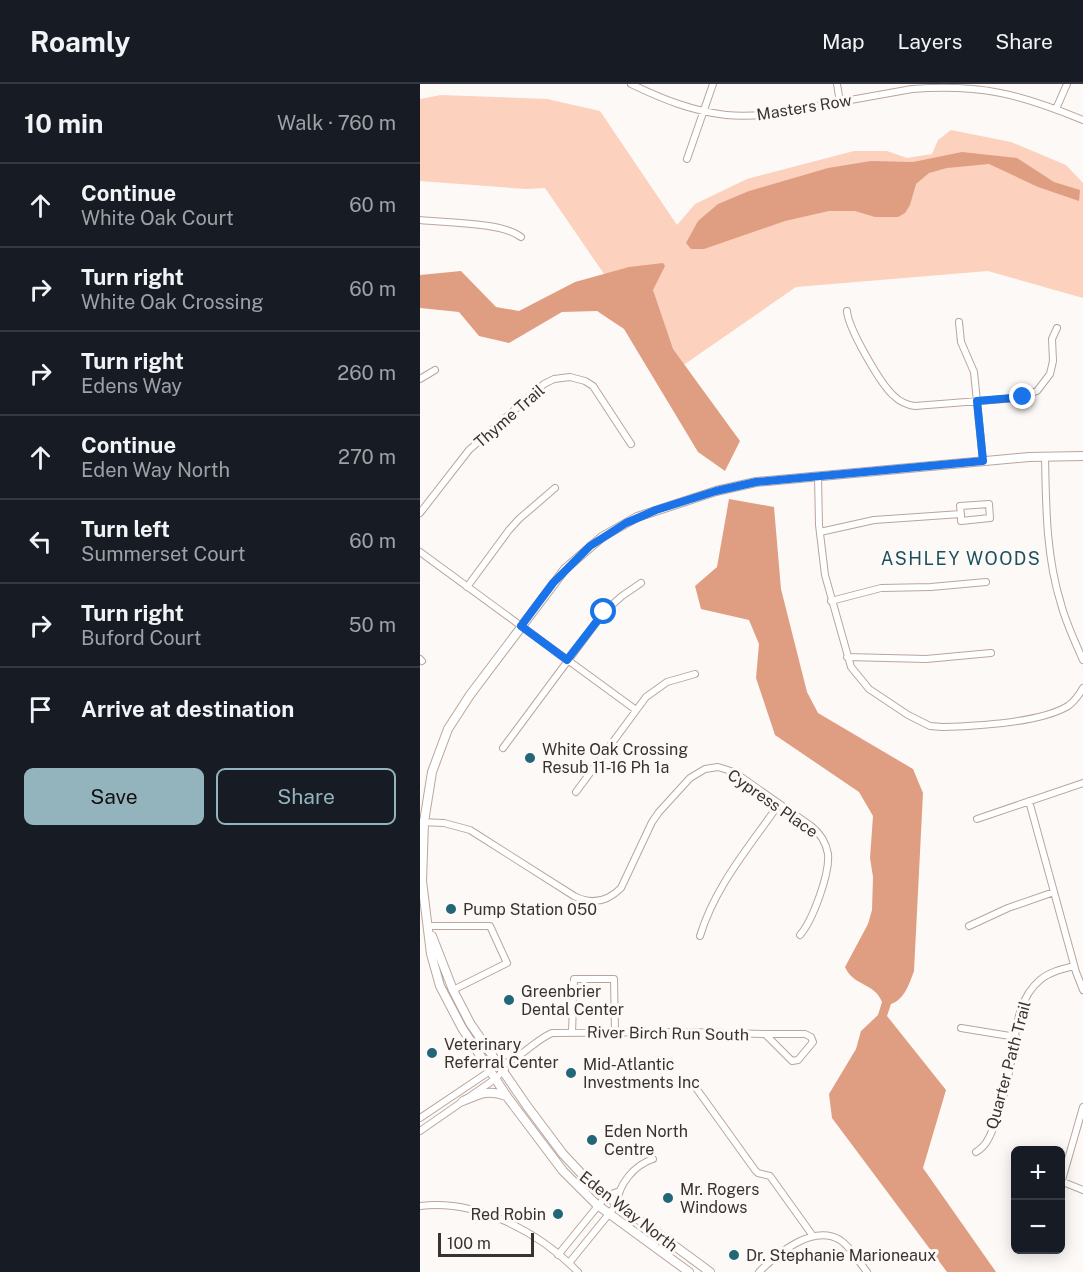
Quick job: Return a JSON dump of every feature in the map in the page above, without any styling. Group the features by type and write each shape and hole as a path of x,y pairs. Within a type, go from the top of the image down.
{"street":[{"name":"Masters Row","path":"631,84 672,103 725,115 761,115 934,86 975,85 1018,95 1083,120"},
{"path":"687,159 713,84"},
{"path":"837,84 840,102"},
{"path":"1056,109 1067,84"},
{"path":"420,220 497,228 512,231 521,237"},
{"path":"847,311 854,337 894,396 905,404 915,406 1023,397 1042,386 1050,374 1052,339 1057,328"},
{"path":"959,322 961,342 974,372 983,461"},
{"path":"420,379 435,370"},
{"name":"Thyme Trail","path":"420,513 469,450 533,393 554,379 570,377 593,386 631,444"},
{"path":"1045,456 1047,530 1052,564 1061,604 1083,660"},
{"path":"1083,456 1045,456 818,476 820,532 825,575 831,601 847,657 855,674 869,689 908,716 930,726 954,727 1028,720 1068,706 1083,688"},
{"name":"Eden Way North","path":"689,1272 609,1214 579,1188 548,1154 506,1096 462,1028 446,999 431,954 422,881 422,822 432,772 448,729 470,695 565,569 602,537 638,517 722,490 756,482 818,476"},
{"path":"467,587 509,530 555,488"},
{"path":"989,504 990,518 961,521 961,514 960,506 989,504"},
{"path":"820,532 874,520 961,514"},
{"path":"420,552 636,710"},
{"path":"831,601 881,588 931,587 986,582"},
{"path":"503,748 604,612 641,583"},
{"path":"847,657 926,659 991,653"},
{"path":"576,792 646,697 657,687 695,674"},
{"name":"Cypress Place","path":"422,822 444,823 470,830 574,896 594,902 606,899 621,888 655,818 698,772 718,767 734,772 816,830 825,842 828,855 814,913 800,935"},
{"path":"977,819 1083,783"},
{"path":"1029,801 1074,966 1083,990"},
{"path":"700,936 717,894 779,804"},
{"path":"969,926 1008,908 1054,892"},
{"path":"428,926 490,926 507,963 453,990"},
{"name":"Eden Way North","path":"428,926 453,990 470,1023 563,1154 606,1196 710,1272"},
{"name":"Quarter Path Trail","path":"976,1152 987,1142 997,1118 1010,1070 1021,1007 1031,989 1048,974 1074,966"},
{"path":"572,1032 574,979 594,978 614,979 615,1032"},
{"path":"961,1028 1016,1037"},
{"name":"River Birch Run South","path":"501,1068 552,1033 805,1034 811,1037 813,1042 798,1060 792,1061 765,1034"},
{"path":"420,1118 489,1071 501,1068"},
{"path":"420,1131 495,1079 501,1068"},
{"path":"696,1088 757,1172 770,1176 813,1236"},
{"path":"463,1101 482,1092 506,1096"},
{"path":"1065,1174 1083,1107"},
{"path":"558,1255 606,1196 617,1192 637,1168 653,1159"},
{"path":"1065,1186 1083,1190"},
{"path":"568,1263 616,1204 617,1192"},
{"path":"420,1206 450,1205 496,1218 534,1236 578,1272"},
{"path":"759,1272 800,1241 813,1236 830,1236 840,1241 867,1272"}],"shaded area":[{"path":"441,95 547,99 600,111 677,225 695,204 747,179 854,151 887,151 907,158 932,154 938,140 951,130 1011,142 1066,165 1083,183 1083,298 988,271 796,287 672,373 545,188 526,189 420,181 420,99"},
{"path":"962,152 1017,158 1054,182 1080,190 1079,201 1038,187 989,164 947,168 929,173 916,184 910,205 905,213 898,217 875,217 855,211 829,211 785,221 704,249 691,249 686,243 698,221 718,204 749,191 828,168 871,161 913,162"},
{"path":"663,263 665,266 653,290 673,349 740,441 725,471 698,452 624,329 597,311 562,312 509,343 479,336 459,312 420,308 420,275 461,271 496,307 519,311 575,282 629,267"},
{"path":"729,499 774,507 781,589 807,692 818,713 913,769 923,793 914,971 906,990 900,999 891,1004 887,1016 946,1090 923,1168 996,1272 947,1272 832,1118 829,1094 856,1049 861,1031 878,1015 882,1002 874,991 853,978 845,967 868,924 872,910 873,877 870,858 873,816 859,792 775,735 756,678 759,644 749,620 701,609 695,586 717,567"}],"place":[{"name":"White Oak Crossing Resub 11-16 Ph 1a","path":"530,758"},
{"name":"Pump Station 050","path":"451,909"},
{"name":"Greenbrier Dental Center","path":"509,1000"},
{"name":"Veterinary Referral Center","path":"432,1053"},
{"name":"Mid-Atlantic Investments Inc","path":"571,1073"},
{"name":"Eden North Centre","path":"592,1140"},
{"name":"Mr. Rogers Windows","path":"668,1198"},
{"name":"Red Robin","path":"558,1214"},
{"name":"Dr. Stephanie Marioneaux","path":"734,1255"}],"district":[{"name":"ASHLEY WOODS","path":"961,559"}],"route":[{"path":"604,612 567,660 521,626 553,583 576,558 602,537 638,517 716,491 756,482 983,461 977,401 1023,397"}]}
